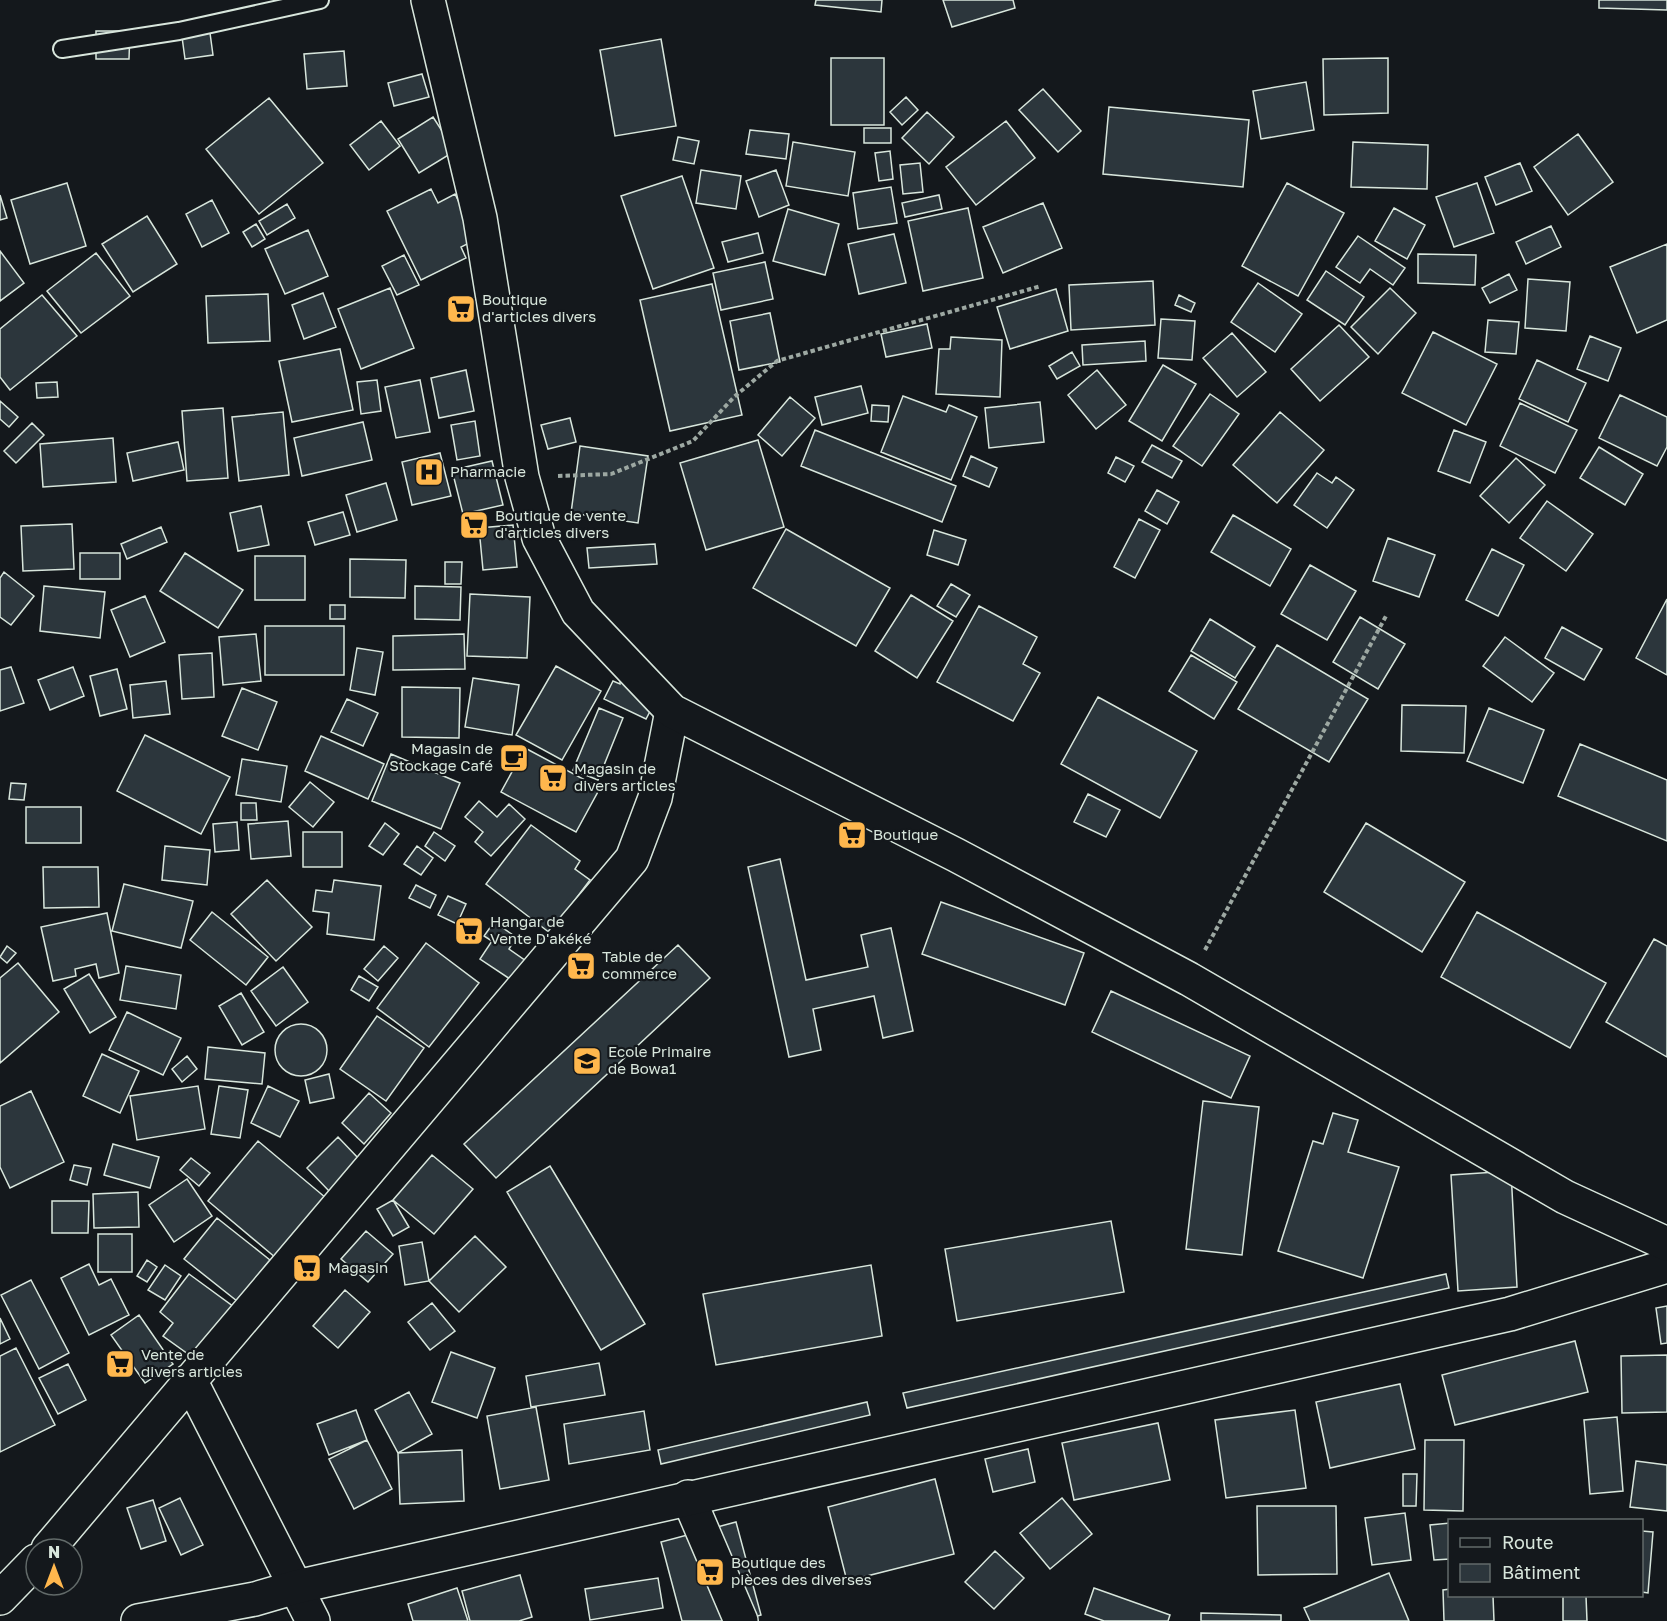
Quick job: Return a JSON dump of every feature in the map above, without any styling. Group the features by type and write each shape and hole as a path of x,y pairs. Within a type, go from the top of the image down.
{"main road":[{"path":"428,0 480,218 522,477 539,538 578,612 672,711 956,855 1189,979 1565,1197 1667,1244"},
{"path":"58,1537 632,859 656,798 672,711"},
{"path":"138,1621 255,1599 296,1587 688,1497 1510,1314 1667,1266"},
{"path":"190,1380 313,1621"},
{"path":"688,1497 741,1621"},
{"path":"0,1598 24,1573"}],"lane":[{"path":"62,49 179,31 320,0"}],"path":[{"path":"522,477 611,474 693,441 734,397 777,361 1041,286"},
{"path":"1189,979 1386,616"}],"building":[{"path":"816,0 882,0 881,12 815,5"},
{"path":"943,0 1013,0 1015,8 952,27"},
{"path":"1599,0 1667,0 1667,10 1599,8"},
{"path":"96,31 130,31 129,59 96,59"},
{"path":"210,33 213,55 185,59 182,37"},
{"path":"661,39 676,126 615,136 600,50"},
{"path":"344,51 347,86 307,89 304,54"},
{"path":"831,58 884,58 884,125 831,125"},
{"path":"1388,58 1388,113 1324,115 1323,59"},
{"path":"422,74 429,97 394,106 388,83"},
{"path":"1306,82 1314,130 1261,139 1253,91"},
{"path":"1043,89 1081,131 1058,152 1019,110"},
{"path":"906,97 918,110 902,125 890,112"},
{"path":"269,98 323,163 259,214 206,149"},
{"path":"1109,107 1249,120 1243,187 1103,174"},
{"path":"927,112 954,137 929,164 902,138"},
{"path":"433,117 455,151 419,173 398,139"},
{"path":"381,121 400,146 369,170 350,145"},
{"path":"1006,121 1035,158 976,205 946,167"},
{"path":"864,128 891,128 891,143 864,143"},
{"path":"750,130 789,134 786,159 746,154"},
{"path":"1578,134 1613,182 1568,215 1534,167"},
{"path":"678,137 699,141 694,164 673,160"},
{"path":"793,142 855,152 848,196 786,186"},
{"path":"1353,142 1428,145 1427,189 1351,187"},
{"path":"890,151 893,179 879,181 875,153"},
{"path":"920,163 923,192 903,194 900,165"},
{"path":"1520,163 1532,191 1496,205 1485,177"},
{"path":"701,170 741,176 736,209 696,203"},
{"path":"776,170 789,205 759,217 746,181"},
{"path":"682,176 714,268 653,289 621,196"},
{"path":"67,183 86,246 30,264 11,200"},
{"path":"1287,183 1344,213 1298,296 1242,266"},
{"path":"1477,183 1494,233 1454,247 1436,197"},
{"path":"891,187 897,223 858,229 853,193"},
{"path":"431,189 438,203 455,194 477,239 461,247 466,258 421,280 387,211"},
{"path":"0,195 7,218 0,220"},
{"path":"939,195 942,209 905,217 902,203"},
{"path":"212,200 229,233 202,247 186,214"},
{"path":"1043,203 1062,248 1003,273 983,227"},
{"path":"287,204 295,218 267,235 259,221"},
{"path":"968,208 983,278 923,291 908,221"},
{"path":"1394,208 1425,225 1407,259 1375,241"},
{"path":"788,209 839,224 825,275 773,261"},
{"path":"147,216 177,264 133,292 102,244"},
{"path":"256,224 265,239 252,247 243,232"},
{"path":"1551,226 1561,247 1526,264 1516,242"},
{"path":"308,230 328,276 285,294 265,249"},
{"path":"758,233 763,253 728,262 722,242"},
{"path":"894,234 906,283 859,294 848,244"},
{"path":"1358,236 1405,268 1393,285 1370,269 1360,283 1336,267"},
{"path":"1667,244 1667,320 1637,333 1610,267"},
{"path":"0,251 24,283 0,301"},
{"path":"96,253 130,296 81,333 47,291"},
{"path":"1418,254 1476,255 1475,285 1418,283"},
{"path":"404,255 419,285 397,295 382,266"},
{"path":"765,262 773,299 721,310 713,273"},
{"path":"1326,271 1364,297 1345,325 1307,300"},
{"path":"1509,274 1517,290 1490,303 1482,288"},
{"path":"1528,279 1570,282 1566,331 1525,328"},
{"path":"1153,281 1155,325 1071,330 1069,285"},
{"path":"1258,283 1302,314 1275,352 1231,322"},
{"path":"712,284 742,415 670,431 640,300"},
{"path":"390,288 414,348 361,369 338,309"},
{"path":"1390,288 1416,313 1378,354 1351,327"},
{"path":"1056,289 1068,331 1010,349 997,307"},
{"path":"323,293 336,327 304,339 292,305"},
{"path":"268,294 270,341 208,343 206,296"},
{"path":"42,295 77,336 10,390 0,377 0,329"},
{"path":"1179,295 1195,303 1191,312 1175,305"},
{"path":"770,313 780,362 739,370 730,321"},
{"path":"1161,319 1195,321 1192,360 1158,358"},
{"path":"1488,320 1519,322 1516,354 1485,352"},
{"path":"927,324 932,348 886,357 881,334"},
{"path":"1339,325 1369,357 1320,401 1291,369"},
{"path":"1433,332 1497,364 1466,425 1402,393"},
{"path":"1232,333 1266,372 1237,397 1203,358"},
{"path":"1590,336 1621,348 1608,381 1577,369"},
{"path":"951,337 1002,340 1000,397 936,394 939,349 950,349"},
{"path":"1145,341 1146,361 1083,365 1082,345"},
{"path":"340,349 353,410 292,422 279,361"},
{"path":"1072,352 1080,366 1057,379 1049,366"},
{"path":"1537,360 1586,383 1568,422 1519,399"},
{"path":"1163,365 1196,384 1162,441 1129,421"},
{"path":"466,370 474,411 439,418 431,378"},
{"path":"1097,370 1126,405 1096,429 1068,395"},
{"path":"377,380 381,411 361,414 357,382"},
{"path":"420,380 430,432 396,438 385,387"},
{"path":"57,382 58,397 37,398 36,383"},
{"path":"861,386 868,413 822,425 815,397"},
{"path":"1210,394 1239,414 1202,466 1173,446"},
{"path":"1620,395 1667,417 1667,447 1657,466 1599,438"},
{"path":"903,396 946,412 949,405 977,417 951,480 881,452"},
{"path":"790,397 815,418 782,456 758,435"},
{"path":"0,401 18,417 9,427 0,419"},
{"path":"1040,402 1044,442 989,448 985,408"},
{"path":"1520,403 1577,430 1555,473 1500,446"},
{"path":"872,405 889,406 888,422 871,421"},
{"path":"223,408 228,478 187,481 182,411"},
{"path":"283,412 289,475 239,481 232,417"},
{"path":"1280,412 1324,450 1277,503 1233,465"},
{"path":"570,418 576,442 548,449 541,425"},
{"path":"475,421 480,456 457,460 451,425"},
{"path":"363,422 372,460 302,476 294,438"},
{"path":"32,423 44,435 16,463 4,451"},
{"path":"815,430 956,486 942,522 801,466"},
{"path":"1454,430 1486,442 1470,483 1438,471"},
{"path":"113,438 116,482 43,487 40,444"},
{"path":"758,440 784,527 706,550 680,463"},
{"path":"178,442 184,470 133,481 127,453"},
{"path":"1152,445 1182,461 1172,478 1142,462"},
{"path":"580,446 648,456 638,523 571,513"},
{"path":"1599,447 1643,474 1625,505 1580,478"},
{"path":"440,453 451,496 412,505 402,462"},
{"path":"971,456 997,468 989,487 963,476"},
{"path":"1116,457 1134,466 1125,482 1108,473"},
{"path":"1516,458 1545,485 1509,523 1480,496"},
{"path":"492,461 503,505 463,514 452,470"},
{"path":"1317,473 1332,483 1336,477 1354,490 1327,528 1294,505"},
{"path":"386,483 397,520 357,532 346,495"},
{"path":"1157,490 1179,502 1167,524 1145,511"},
{"path":"1547,501 1593,534 1566,571 1520,538"},
{"path":"261,506 269,545 238,551 230,513"},
{"path":"343,512 350,535 315,545 308,522"},
{"path":"1233,515 1291,549 1270,586 1211,552"},
{"path":"1139,519 1160,530 1135,578 1114,567"},
{"path":"72,524 74,569 23,571 21,526"},
{"path":"513,525 517,567 483,570 479,528"},
{"path":"161,527 167,542 127,559 121,544"},
{"path":"786,529 890,588 856,646 753,588"},
{"path":"934,530 966,540 958,565 927,555"},
{"path":"1388,538 1435,555 1419,597 1373,581"},
{"path":"655,544 657,564 589,568 587,548"},
{"path":"1492,549 1524,565 1498,616 1466,600"},
{"path":"80,553 120,553 120,579 80,579"},
{"path":"185,553 243,590 218,628 160,591"},
{"path":"255,556 305,556 305,600 255,600"},
{"path":"350,559 406,560 405,598 350,597"},
{"path":"445,562 462,562 461,584 445,584"},
{"path":"1310,565 1356,591 1327,640 1281,614"},
{"path":"4,572 34,596 11,625 0,617 0,578"},
{"path":"951,584 970,595 956,617 937,606"},
{"path":"44,586 105,592 100,638 40,631"},
{"path":"415,586 461,587 460,620 415,619"},
{"path":"470,594 530,597 527,658 467,656"},
{"path":"911,595 953,621 917,678 875,651"},
{"path":"145,596 165,642 130,657 111,610"},
{"path":"1667,599 1667,675 1636,658"},
{"path":"330,605 345,605 345,619 330,619"},
{"path":"979,606 1037,637 1023,664 1040,673 1013,721 937,682"},
{"path":"1360,617 1405,644 1378,689 1333,662"},
{"path":"1210,619 1255,647 1235,678 1191,651"},
{"path":"265,626 344,626 344,675 265,675"},
{"path":"1562,627 1602,649 1584,680 1545,658"},
{"path":"256,634 261,681 223,685 219,637"},
{"path":"464,634 465,669 393,670 393,636"},
{"path":"1505,637 1554,673 1532,702 1483,666"},
{"path":"1277,645 1368,699 1329,762 1238,709"},
{"path":"357,648 383,652 375,695 350,690"},
{"path":"212,653 214,697 182,699 179,655"},
{"path":"1191,655 1237,682 1214,719 1169,691"},
{"path":"556,666 601,691 562,760 516,735"},
{"path":"11,667 24,703 0,711 0,670"},
{"path":"73,667 84,696 50,710 38,680"},
{"path":"117,669 127,709 100,716 90,676"},
{"path":"621,674 655,702 646,719 604,699 613,681 620,684"},
{"path":"473,678 519,685 512,735 465,727"},
{"path":"166,681 170,714 133,718 130,685"},
{"path":"402,687 460,688 459,738 402,737"},
{"path":"242,688 277,702 258,750 222,736"},
{"path":"1098,697 1197,751 1160,818 1061,764"},
{"path":"347,699 378,713 363,746 331,732"},
{"path":"1402,705 1466,706 1464,753 1401,751"},
{"path":"599,708 623,718 598,780 573,770"},
{"path":"1489,708 1544,730 1523,783 1467,761"},
{"path":"145,735 230,777 201,834 117,791"},
{"path":"321,736 384,764 368,799 305,771"},
{"path":"1580,744 1667,780 1667,841 1558,796"},
{"path":"525,748 600,788 576,832 501,792"},
{"path":"391,754 460,783 441,829 372,801"},
{"path":"242,759 287,766 281,802 236,795"},
{"path":"310,782 334,802 313,827 289,807"},
{"path":"11,783 26,784 24,800 9,799"},
{"path":"1088,794 1120,810 1106,837 1074,822"},
{"path":"479,801 497,817 509,804 525,819 491,856 475,842 483,832 465,817"},
{"path":"241,803 256,803 257,820 241,820"},
{"path":"26,807 81,807 81,843 26,843"},
{"path":"288,821 291,856 251,859 248,824"},
{"path":"237,822 239,850 215,852 213,824"},
{"path":"385,823 399,834 383,855 369,846"},
{"path":"1366,823 1465,882 1422,952 1324,892"},
{"path":"531,825 580,861 575,869 590,880 550,933 486,884"},
{"path":"303,832 342,832 342,867 303,867"},
{"path":"434,832 455,846 445,861 425,846"},
{"path":"165,846 210,850 207,885 162,880"},
{"path":"417,846 433,858 421,875 404,864"},
{"path":"780,859 806,980 868,967 861,935 891,928 913,1031 883,1038 874,996 813,1009 821,1050 789,1057 748,867"},
{"path":"43,867 98,867 99,907 44,908"},
{"path":"267,880 312,927 276,961 231,914"},
{"path":"334,880 381,886 374,940 327,934 329,913 313,911 316,890 332,892"},
{"path":"124,884 193,901 181,948 112,931"},
{"path":"416,885 436,895 430,908 409,898"},
{"path":"448,896 466,904 457,924 438,915"},
{"path":"941,902 1084,953 1065,1005 922,954"},
{"path":"212,912 268,957 246,985 190,940"},
{"path":"1477,912 1606,983 1570,1048 1441,977"},
{"path":"107,913 119,973 99,978 96,964 75,969 76,976 53,981 41,927"},
{"path":"494,922 516,937 509,949 526,961 513,981 480,959 492,941 484,936"},
{"path":"1654,939 1667,946 1667,1057 1606,1022"},
{"path":"426,943 479,983 429,1047 377,1008"},
{"name":"Ecole Primaire de Bowa1","path":"678,945 710,978 496,1178 464,1144"},
{"path":"7,946 16,953 7,963 0,957"},
{"path":"384,946 398,958 378,981 364,969"},
{"path":"18,963 59,1012 0,1063 0,978"},
{"path":"126,966 181,975 176,1009 120,1000"},
{"path":"283,967 308,1002 276,1026 251,991"},
{"path":"89,974 116,1017 90,1033 64,989"},
{"path":"359,976 378,987 369,1001 351,990"},
{"path":"1111,991 1250,1056 1231,1098 1092,1032"},
{"path":"241,993 264,1032 242,1045 219,1006"},
{"path":"127,1012 181,1038 163,1075 109,1050"},
{"path":"377,1016 424,1048 386,1101 340,1069"},
{"path":"301,1024 315,1028 323,1036 327,1050 323,1064 315,1072 301,1076 287,1072 279,1064 275,1050 279,1036 287,1028"},
{"path":"208,1047 265,1053 262,1084 205,1079"},
{"path":"102,1054 139,1071 120,1113 83,1096"},
{"path":"187,1056 197,1069 182,1082 172,1069"},
{"path":"329,1074 334,1098 310,1103 305,1080"},
{"path":"198,1086 205,1129 137,1140 130,1096"},
{"path":"219,1086 248,1090 240,1138 211,1134"},
{"path":"268,1086 299,1101 280,1137 251,1123"},
{"path":"31,1091 64,1162 10,1188 0,1167 0,1106"},
{"path":"369,1093 391,1113 364,1144 342,1123"},
{"path":"1203,1101 1259,1107 1242,1255 1186,1249"},
{"path":"1333,1113 1358,1120 1348,1152 1399,1167 1363,1278 1278,1251 1313,1141 1323,1144"},
{"path":"338,1137 360,1160 329,1191 307,1168"},
{"path":"258,1141 326,1198 276,1258 208,1201"},
{"path":"113,1144 159,1157 150,1188 104,1175"},
{"path":"432,1155 473,1189 434,1234 393,1200"},
{"path":"191,1158 210,1173 199,1186 180,1170"},
{"path":"74,1165 91,1168 87,1185 70,1180"},
{"path":"550,1166 645,1324 601,1350 507,1192"},
{"path":"1511,1171 1517,1287 1458,1291 1451,1175"},
{"path":"187,1179 212,1216 174,1242 149,1205"},
{"path":"138,1192 139,1227 94,1228 93,1194"},
{"path":"393,1200 409,1227 393,1236 377,1209"},
{"path":"52,1201 89,1201 88,1233 52,1233"},
{"path":"217,1218 270,1260 237,1301 184,1259"},
{"path":"1111,1221 1124,1292 957,1321 945,1249"},
{"path":"366,1231 393,1254 368,1282 341,1259"},
{"path":"98,1234 132,1234 132,1272 98,1272"},
{"path":"475,1236 506,1267 459,1312 429,1281"},
{"path":"422,1242 429,1281 405,1285 399,1246"},
{"path":"147,1260 157,1267 147,1282 137,1276"},
{"path":"89,1264 99,1285 111,1279 129,1315 89,1335 61,1278"},
{"path":"165,1265 181,1276 165,1300 148,1290"},
{"path":"871,1265 882,1336 716,1365 703,1294"},
{"path":"189,1274 234,1307 195,1359 163,1336 173,1323 160,1312"},
{"path":"1446,1274 1449,1288 907,1408 903,1393"},
{"path":"31,1280 69,1353 39,1369 1,1295"},
{"path":"345,1290 370,1312 338,1348 313,1326"},
{"path":"432,1303 455,1331 430,1350 408,1322"},
{"path":"1667,1306 1667,1343 1661,1344 1656,1308"},
{"path":"139,1315 173,1364 145,1383 111,1335"},
{"path":"0,1318 10,1339 0,1344"},
{"path":"1575,1341 1588,1392 1455,1425 1442,1375"},
{"path":"16,1348 55,1425 0,1452 0,1356"},
{"path":"451,1352 495,1368 477,1418 432,1402"},
{"path":"1667,1355 1667,1412 1622,1413 1621,1356"},
{"path":"599,1363 605,1395 531,1407 526,1376"},
{"path":"68,1364 86,1400 58,1414 39,1378"},
{"path":"1400,1384 1415,1449 1330,1468 1316,1402"},
{"path":"409,1392 432,1434 398,1453 375,1410"},
{"path":"867,1402 870,1415 661,1464 658,1450"},
{"path":"536,1407 549,1480 500,1489 487,1416"},
{"path":"356,1410 367,1440 329,1455 317,1424"},
{"path":"1295,1410 1306,1488 1226,1498 1215,1420"},
{"path":"644,1411 650,1450 569,1464 564,1424"},
{"path":"1617,1417 1623,1491 1590,1494 1584,1420"},
{"path":"1158,1423 1170,1480 1074,1500 1062,1443"},
{"path":"367,1440 392,1489 354,1509 329,1459"},
{"path":"1425,1440 1464,1440 1463,1511 1424,1510"},
{"path":"1028,1449 1035,1482 993,1492 985,1459"},
{"path":"462,1450 464,1501 400,1504 398,1453"},
{"path":"1636,1461 1667,1465 1667,1511 1630,1507"},
{"path":"1403,1474 1417,1474 1416,1506 1403,1506"},
{"path":"935,1479 954,1554 847,1581 828,1507"},
{"path":"180,1498 203,1545 181,1555 159,1508"},
{"path":"1062,1498 1092,1534 1050,1569 1020,1533"},
{"path":"153,1500 166,1541 141,1549 127,1508"},
{"path":"1257,1506 1336,1506 1337,1574 1258,1575"},
{"path":"1405,1513 1411,1560 1372,1565 1365,1518"},
{"path":"736,1522 761,1615 740,1621 682,1621 661,1542"},
{"path":"1448,1523 1448,1559 1434,1560 1430,1525"},
{"path":"1643,1531 1653,1532 1648,1593 1643,1592"},
{"path":"995,1551 1024,1578 994,1609 965,1582"},
{"path":"1389,1573 1409,1621 1310,1621 1304,1608"},
{"path":"520,1575 532,1617 519,1621 470,1621 462,1591"},
{"path":"658,1578 663,1608 590,1620 585,1589"},
{"path":"457,1588 468,1621 413,1621 408,1604"},
{"path":"1094,1588 1170,1615 1168,1621 1104,1621 1085,1614"},
{"path":"1448,1589 1448,1597 1493,1597 1494,1621 1444,1621 1443,1590"},
{"path":"1563,1597 1586,1597 1587,1621 1563,1621"},
{"path":"1201,1613 1281,1615 1281,1621 1201,1621"}],"place":[{"name":"Boutique d'articles divers","path":"461,309"},
{"name":"Pharmacie","path":"429,472"},
{"name":"Boutique de vente d'articles divers","path":"474,525"},
{"name":"Magasin de Stockage Café","path":"514,758"},
{"name":"Magasin de divers articles","path":"553,778"},
{"name":"Boutique","path":"852,835"},
{"name":"Hangar de Vente D'akéké","path":"469,931"},
{"name":"Table de commerce","path":"581,966"},
{"name":"Ecole Primaire de Bowa1","path":"587,1061"},
{"name":"Magasin","path":"307,1268"},
{"name":"Vente de divers articles","path":"120,1364"},
{"name":"Boutique des pièces des diverses","path":"710,1572"}]}
